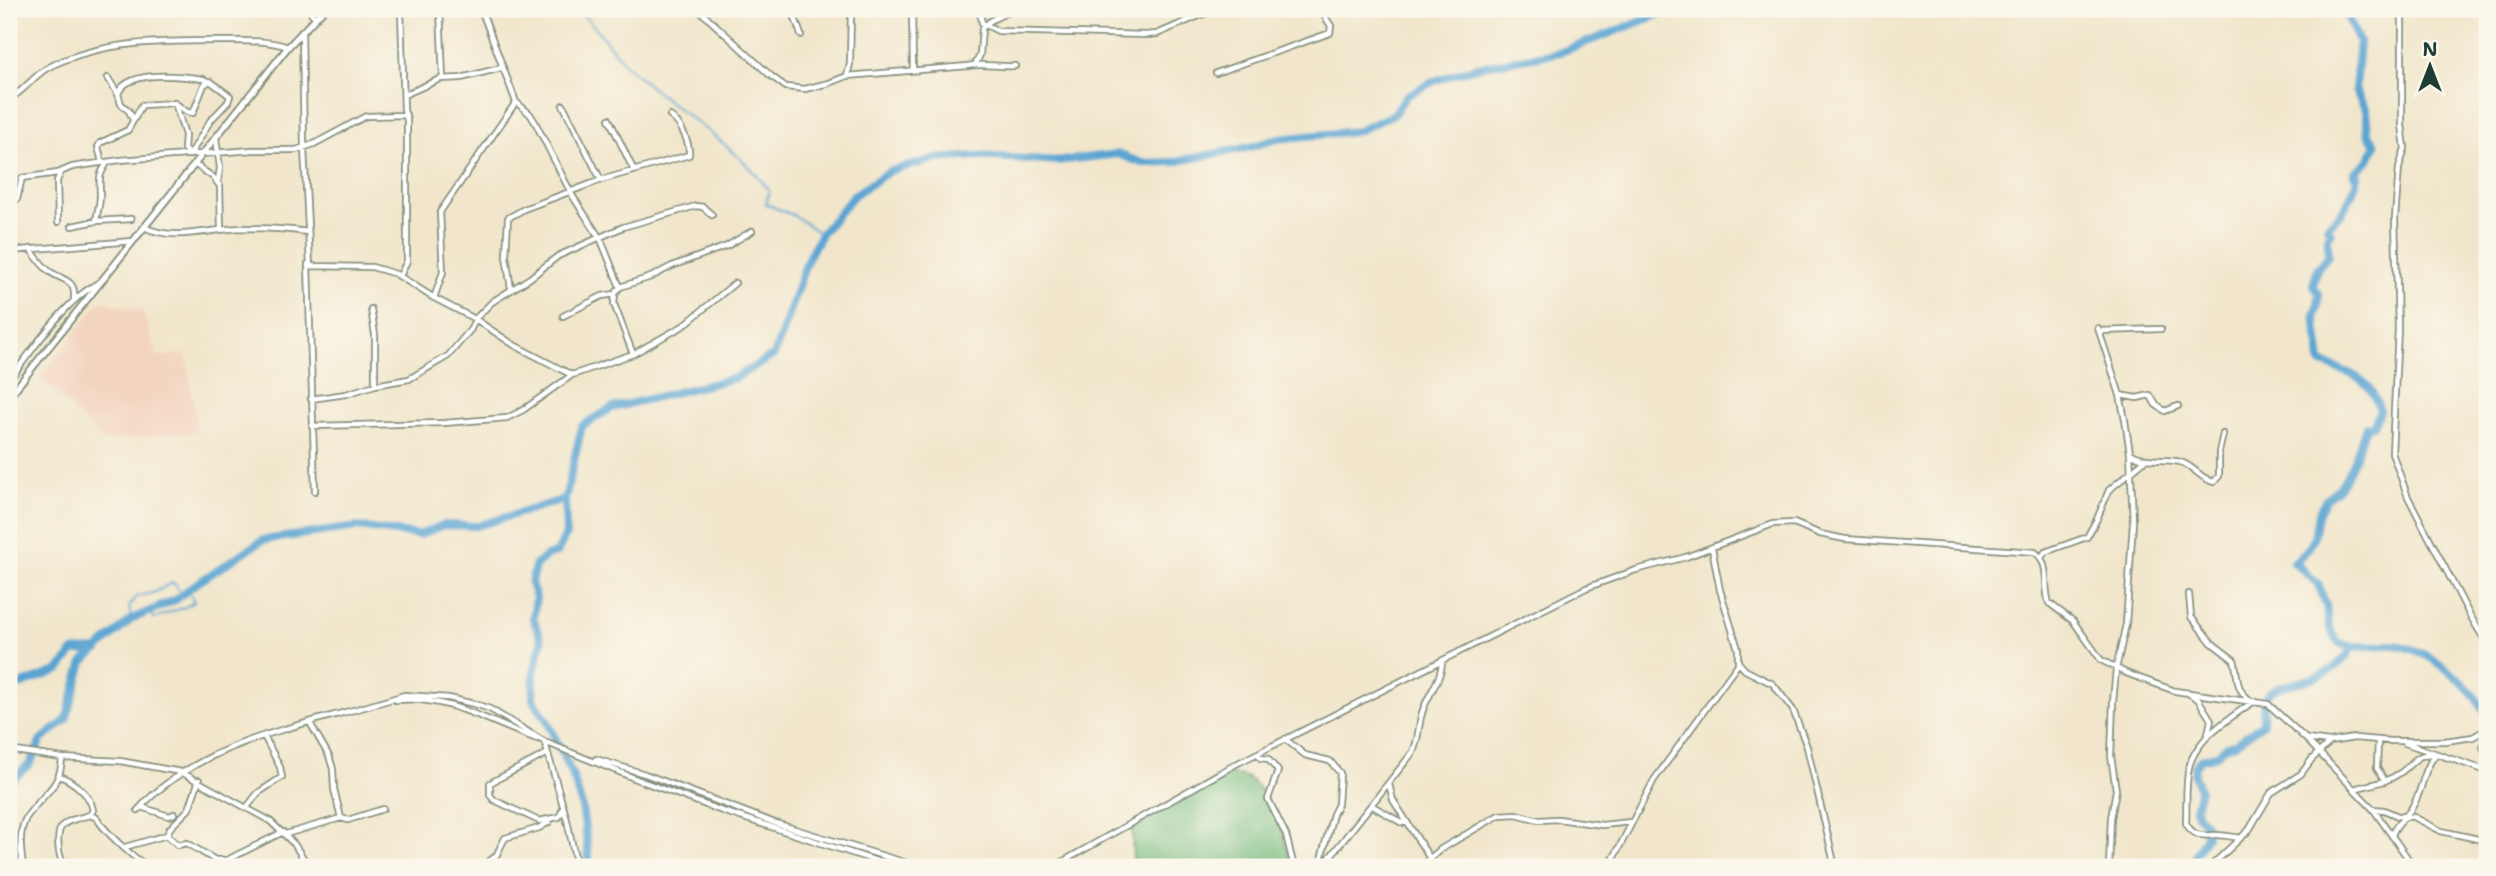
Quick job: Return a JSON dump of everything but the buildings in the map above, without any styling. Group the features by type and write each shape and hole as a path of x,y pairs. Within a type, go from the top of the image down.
{"main road":[{"path":"9,397 288,47 324,9"}],"street":[{"path":"308,9 315,17"},
{"path":"400,276 407,261 406,115 401,9"},
{"path":"440,9 443,78"},
{"path":"481,9 516,102 535,122 570,191 598,237 620,286"},
{"path":"698,9 786,87 805,89 847,76 968,66 976,63 988,67 1014,66"},
{"path":"792,9 801,35"},
{"path":"847,76 850,64 851,9"},
{"path":"912,9 913,70"},
{"path":"979,9 980,20 984,26 1005,32 1146,35 1157,34 1214,9"},
{"path":"976,63 980,55 981,32 984,26 1013,9"},
{"path":"1216,74 1330,33 1331,26 1320,9"},
{"path":"2402,9 2402,125 2405,148 2399,168 2395,205 2398,329 2392,453 2408,497 2468,612 2487,641"},
{"path":"302,31 315,491"},
{"path":"9,99 39,73 54,64 125,45 160,41 205,41 271,42 288,47"},
{"path":"404,95 443,78 461,78 502,68"},
{"path":"118,94 127,82 164,75 203,79 213,82 228,93 230,99 210,121 190,155"},
{"path":"108,78 133,121"},
{"path":"102,162 98,147 100,143 128,130 142,105 175,103 193,113 207,81"},
{"path":"434,298 443,272 440,212 516,102"},
{"path":"175,103 186,135 184,149 190,155"},
{"path":"563,105 601,180"},
{"path":"9,199 17,199 22,178 61,172 72,167 109,161 304,148 368,116 406,115"},
{"path":"511,289 506,256 508,218 524,209 601,180 690,154 678,123 670,116"},
{"path":"609,119 634,171"},
{"path":"216,137 222,230"},
{"path":"96,221 100,201 98,182 109,161"},
{"path":"194,164 218,181"},
{"path":"58,222 57,181 61,172"},
{"path":"311,399 409,379 449,356 471,329 475,319 492,302 558,256 598,237 647,218 694,206 702,207 712,215"},
{"path":"72,226 96,221 131,219"},
{"path":"144,227 167,235 222,230 281,229 308,232"},
{"path":"633,354 617,316 614,301 620,286 651,277 672,266 727,246 752,231"},
{"path":"9,251 133,241"},
{"path":"30,249 47,270 68,279 73,285 74,299"},
{"path":"308,264 313,268 372,267 400,276 514,345 572,375"},
{"path":"9,380 74,299 101,282"},
{"path":"312,426 501,420 523,410 572,375 633,354 689,322 735,283"},
{"path":"563,316 602,296 615,294"},
{"path":"371,309 375,335 375,385"},
{"path":"2109,867 2111,818 2116,790 2111,756 2116,668 2127,617 2133,522 2130,453 2120,395 2098,329 2161,329"},
{"path":"2120,395 2137,398 2150,395 2165,411 2178,406"},
{"path":"2130,453 2145,460 2183,463 2214,482 2219,476 2222,434"},
{"path":"2041,558 2045,552 2087,537 2106,493 2145,460"},
{"path":"1053,867 1063,865 1067,859 1285,739 1590,586 1712,548 1773,524 1788,522 1820,534 1845,539 1977,550 2029,550 2041,558 2044,564 2049,603 2073,621 2101,660 2159,686 2268,704 2319,752 2373,810 2414,867"},
{"path":"1609,867 1654,780 1738,663 1738,649 1720,590 1712,548"},
{"path":"2487,557 2482,586 2487,641"},
{"path":"2189,594 2191,617 2212,643 2234,660 2237,684 2244,695 2255,701"},
{"path":"1321,867 1389,784 1416,746 1423,710 1437,681 1442,661"},
{"path":"1738,663 1745,670 1773,684 1793,710 1807,747 1835,867"},
{"path":"2187,692 2197,699 2211,720 2211,729 2196,751 2189,768 2186,823 2198,836 2218,835 2241,839"},
{"path":"174,814 169,816 139,808 159,788 181,772 264,736 413,694 466,702 490,709 545,742 577,867"},
{"path":"386,701 404,699 444,703 545,742 645,774 775,823 920,867"},
{"path":"2206,737 2255,701"},
{"path":"310,723 329,756 341,818"},
{"path":"2306,739 2330,742 2344,739 2437,742 2467,739 2487,730"},
{"path":"2487,730 2483,747 2487,758"},
{"path":"247,807 258,793 282,777 280,767 264,736"},
{"path":"1285,739 1305,755 1331,761 1340,773 1338,804 1333,814 1321,867"},
{"path":"2378,740 2376,768 2385,781"},
{"path":"2397,741 2487,771"},
{"path":"2210,867 2241,839 2268,796 2276,788 2296,778 2330,742"},
{"path":"9,750 62,758 120,761 181,772 247,807 284,833 309,867"},
{"path":"571,751 722,811 895,867"},
{"path":"548,753 513,772 495,778 491,783 490,795 494,800 531,818 546,821 559,817 563,808"},
{"path":"1258,754 1261,758 1268,759 1278,771 1268,799 1286,835 1294,867"},
{"path":"2353,789 2397,776 2422,754 2436,754"},
{"path":"2392,836 2396,825 2406,816 2418,796 2426,767 2436,754"},
{"path":"24,866 21,838 26,819 60,776 62,758"},
{"path":"60,776 68,779 89,797 93,810 90,815"},
{"path":"167,835 170,828 189,809 199,780"},
{"path":"1389,784 1394,800 1429,857"},
{"path":"1371,805 1402,823 1407,822"},
{"path":"167,835 178,845 187,843 220,861 284,833 341,818 348,820 383,809"},
{"path":"2373,810 2381,809 2394,815 2418,818 2441,831 2487,841"},
{"path":"1420,867 1429,857 1499,815 1516,814 1539,820 1558,819 1602,825 1631,822"},
{"path":"61,867 63,861 57,834 60,826 90,815 97,818 103,829 132,856 150,867"},
{"path":"482,867 496,856 505,838 539,828 552,819"},
{"path":"125,847 167,835"},
{"path":"218,867 220,861"},
{"path":"1047,867 1063,865"}],"shaded area":[{"path":"100,301 142,310 157,356 186,354 198,432 103,441 40,377"}],"green space":[{"path":"1226,774 1243,776 1260,790 1281,830 1291,867 1136,867 1133,861 1132,827"}],"waterway":[{"path":"575,9 589,21 626,65 718,139 753,172 769,190 766,204 795,216 821,234"},
{"path":"9,782 30,764 41,740 66,720 83,662 132,619 177,599 263,540 357,527 419,535 444,525 477,526 565,499 582,426 612,408 735,378 774,355 808,258 821,234 854,195 890,171 935,159 978,156 1059,161 1118,154 1142,163 1173,162 1277,139 1358,131 1394,114 1406,96 1434,81 1477,67 1561,52 1673,9"},
{"path":"2344,9 2359,42 2355,90 2366,110 2368,134 2376,144 2369,160 2355,172 2355,176 2358,176 2346,205 2327,227 2331,232 2328,237 2328,256 2317,269 2313,286 2319,293 2315,315 2321,362 2360,379 2370,389 2380,410 2373,426 2366,426 2344,481 2320,510 2310,545 2294,562 2318,584 2326,605 2329,626 2338,643 2351,646 2403,646 2425,655 2463,684 2487,714"},
{"path":"565,499 566,534 557,553 546,556 535,566 531,584 536,597 533,618 542,641 534,672 533,699 546,719 572,774 582,806 590,867"},
{"path":"132,619 129,607 137,596 153,593 172,583 181,595"},
{"path":"149,611 154,619 189,605 194,602 188,589"},
{"path":"2189,867 2206,836 2205,824 2195,808 2200,790 2194,775 2195,766 2201,759 2217,755 2226,746 2235,744 2263,723 2265,699 2272,691 2317,677 2341,662 2351,649"},
{"path":"9,689 59,670 74,651 98,650"}]}
